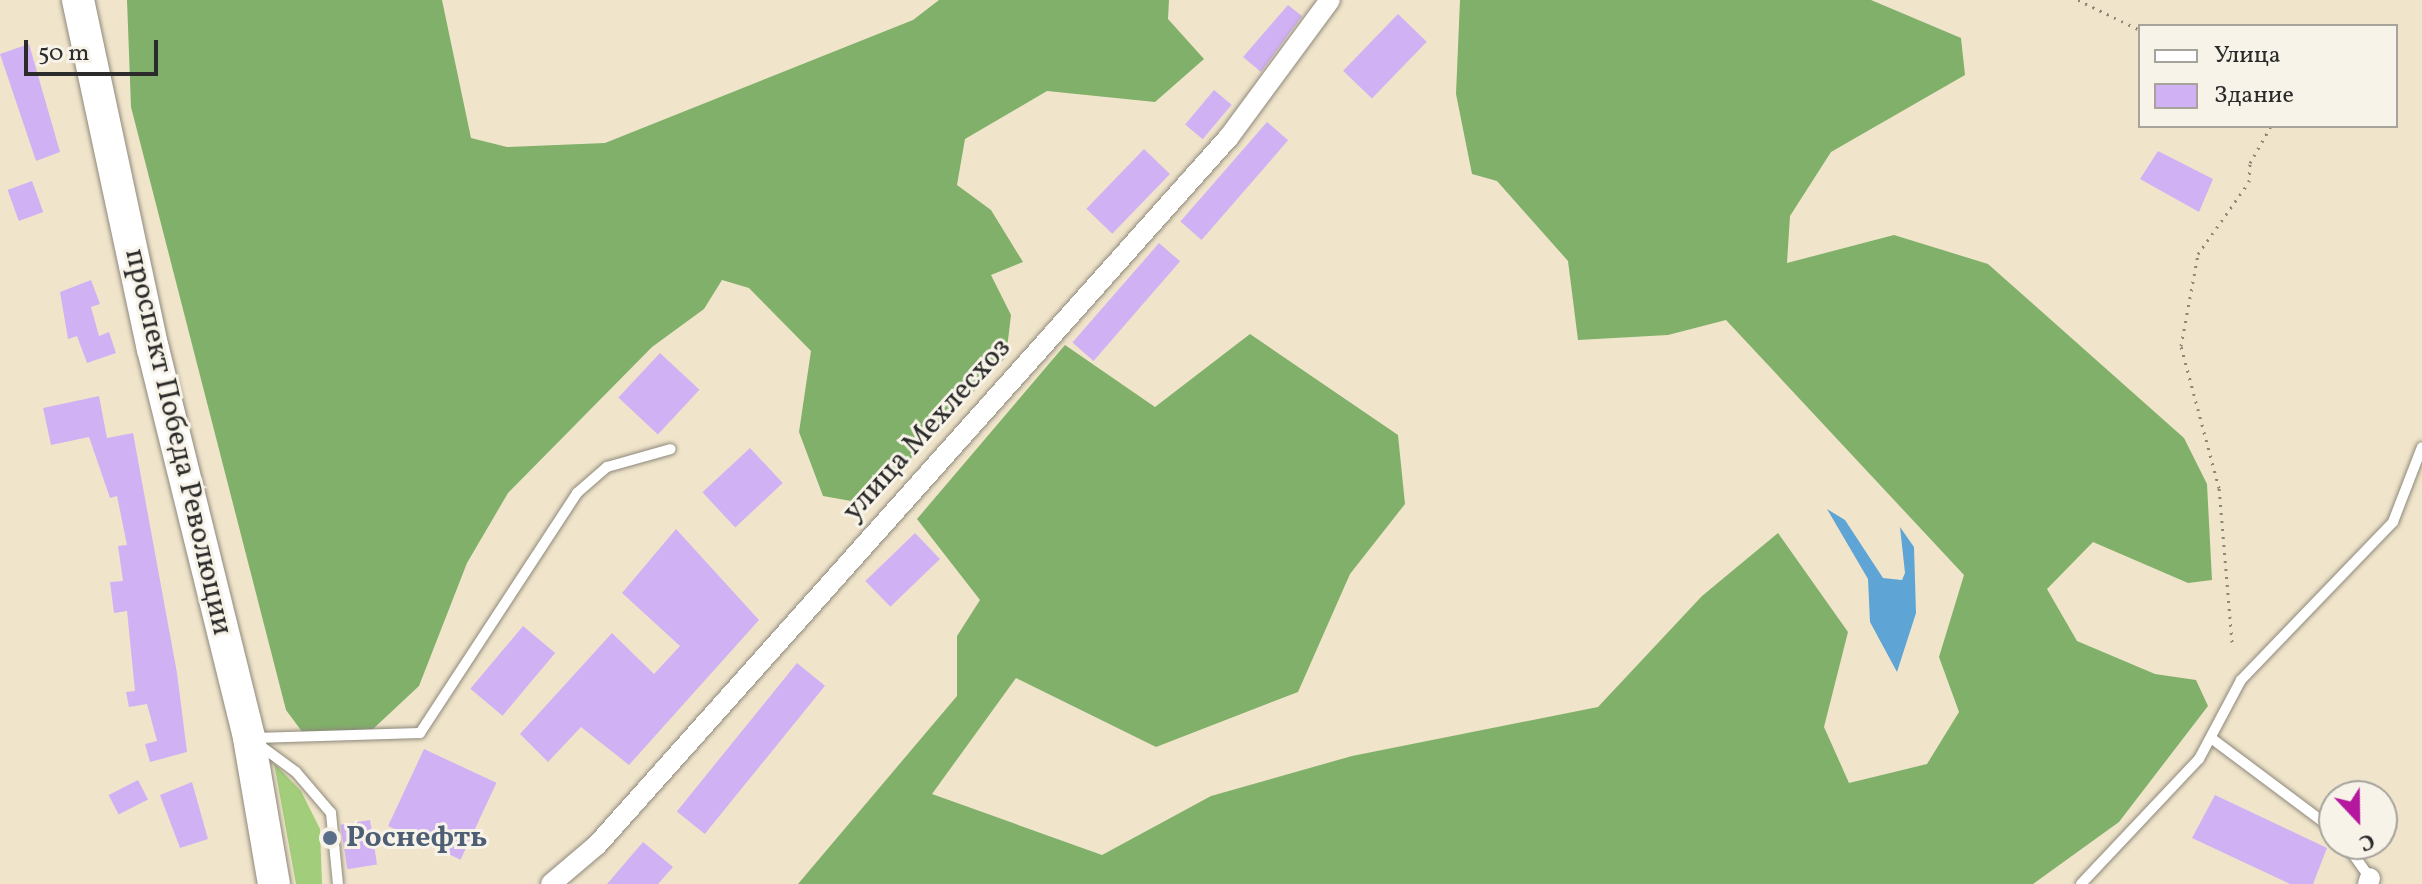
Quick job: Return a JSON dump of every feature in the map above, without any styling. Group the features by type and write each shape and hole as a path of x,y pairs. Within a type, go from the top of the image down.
{"main road":[{"name":"проспект Победа Революции","path":"78,0 153,349 249,738 274,884"}],"street":[{"name":"улица Мехлесхоз","path":"551,884 597,845 1229,137 1330,0"}],"lane":[{"path":"2081,884 2153,812 2211,738 2241,680 2393,522 2422,447"},
{"path":"249,738 420,733 577,493 607,467 671,449"},
{"path":"249,738 296,772 331,813 338,884"},
{"path":"2211,738 2318,818"},
{"path":"2356,860 2369,881"}],"path":[{"path":"2078,0 2138,29"},
{"path":"2232,642 2219,488 2181,346 2198,254 2249,182 2250,163 2270,128"}],"green space":[{"path":"127,0 442,0 471,138 507,147 605,143 913,20 939,0 1169,0 1168,19 1204,59 1155,102 1047,91 965,139 957,185 991,210 1023,262 991,275 1011,315 1006,357 868,504 823,496 799,432 811,351 749,288 722,280 704,309 652,347 508,493 467,563 419,686 373,729 306,737 286,710 131,107"},
{"path":"1460,0 1871,0 1961,38 1965,75 1831,152 1790,216 1787,263 1894,235 1988,264 2184,438 2207,484 2212,580 2188,583 2093,542 2047,589 2077,641 2155,674 2196,680 2208,706 2119,822 2033,884 798,884 957,696 957,636 980,600 917,519 1065,345 1155,407 1250,334 1398,435 1405,504 1350,574 1298,692 1156,747 1016,678 932,794 1102,855 1211,796 1352,756 1598,707 1702,596 1778,533 1848,632 1824,727 1849,783 1927,764 1959,712 1939,657 1964,575 1726,320 1668,335 1578,340 1568,261 1497,181 1472,174 1456,94"},
{"path":"274,763 301,791 320,829 322,884 296,884"}],"water":[{"path":"1827,509 1845,520 1883,578 1902,580 1905,573 1900,527 1914,547 1916,613 1897,672 1870,622 1868,579"}],"building":[{"path":"1288,5 1302,16 1261,72 1243,57"},
{"path":"1398,14 1427,42 1372,99 1343,71"},
{"path":"29,44 60,152 36,161 0,54"},
{"path":"1214,90 1232,105 1203,139 1185,124"},
{"path":"1267,122 1288,140 1202,240 1180,222"},
{"path":"1144,149 1170,174 1112,234 1086,209"},
{"path":"2158,151 2213,179 2199,212 2140,179"},
{"path":"32,181 43,212 19,221 8,190"},
{"path":"1159,243 1180,261 1094,361 1072,343"},
{"path":"91,280 100,304 91,307 99,336 109,332 116,353 87,363 77,336 68,339 60,292"},
{"path":"660,353 699,390 658,434 618,398"},
{"path":"99,396 107,438 133,433 177,673 187,752 150,762 145,744 157,741 147,704 129,707 126,692 135,691 127,611 114,613 110,582 123,581 118,546 127,545 117,496 110,498 89,437 51,445 43,408"},
{"path":"750,448 783,483 735,527 702,492"},
{"path":"676,529 759,620 629,765 581,727 548,762 520,734 612,633 654,674 680,646 622,593"},
{"path":"915,533 940,559 890,607 865,581"},
{"path":"523,626 555,653 502,716 470,689"},
{"path":"797,663 825,686 705,834 677,811"},
{"path":"424,749 497,783 461,860 388,826"},
{"path":"138,780 148,800 119,815 109,795"},
{"path":"192,782 208,839 180,848 160,795"},
{"path":"2215,795 2318,844 2318,860 2322,860 2313,884 2290,884 2192,838"},
{"path":"370,820 377,864 347,869 340,825"},
{"path":"643,842 673,867 658,884 607,884"}],"place":[{"name":"Роснефть","path":"330,838"}]}
